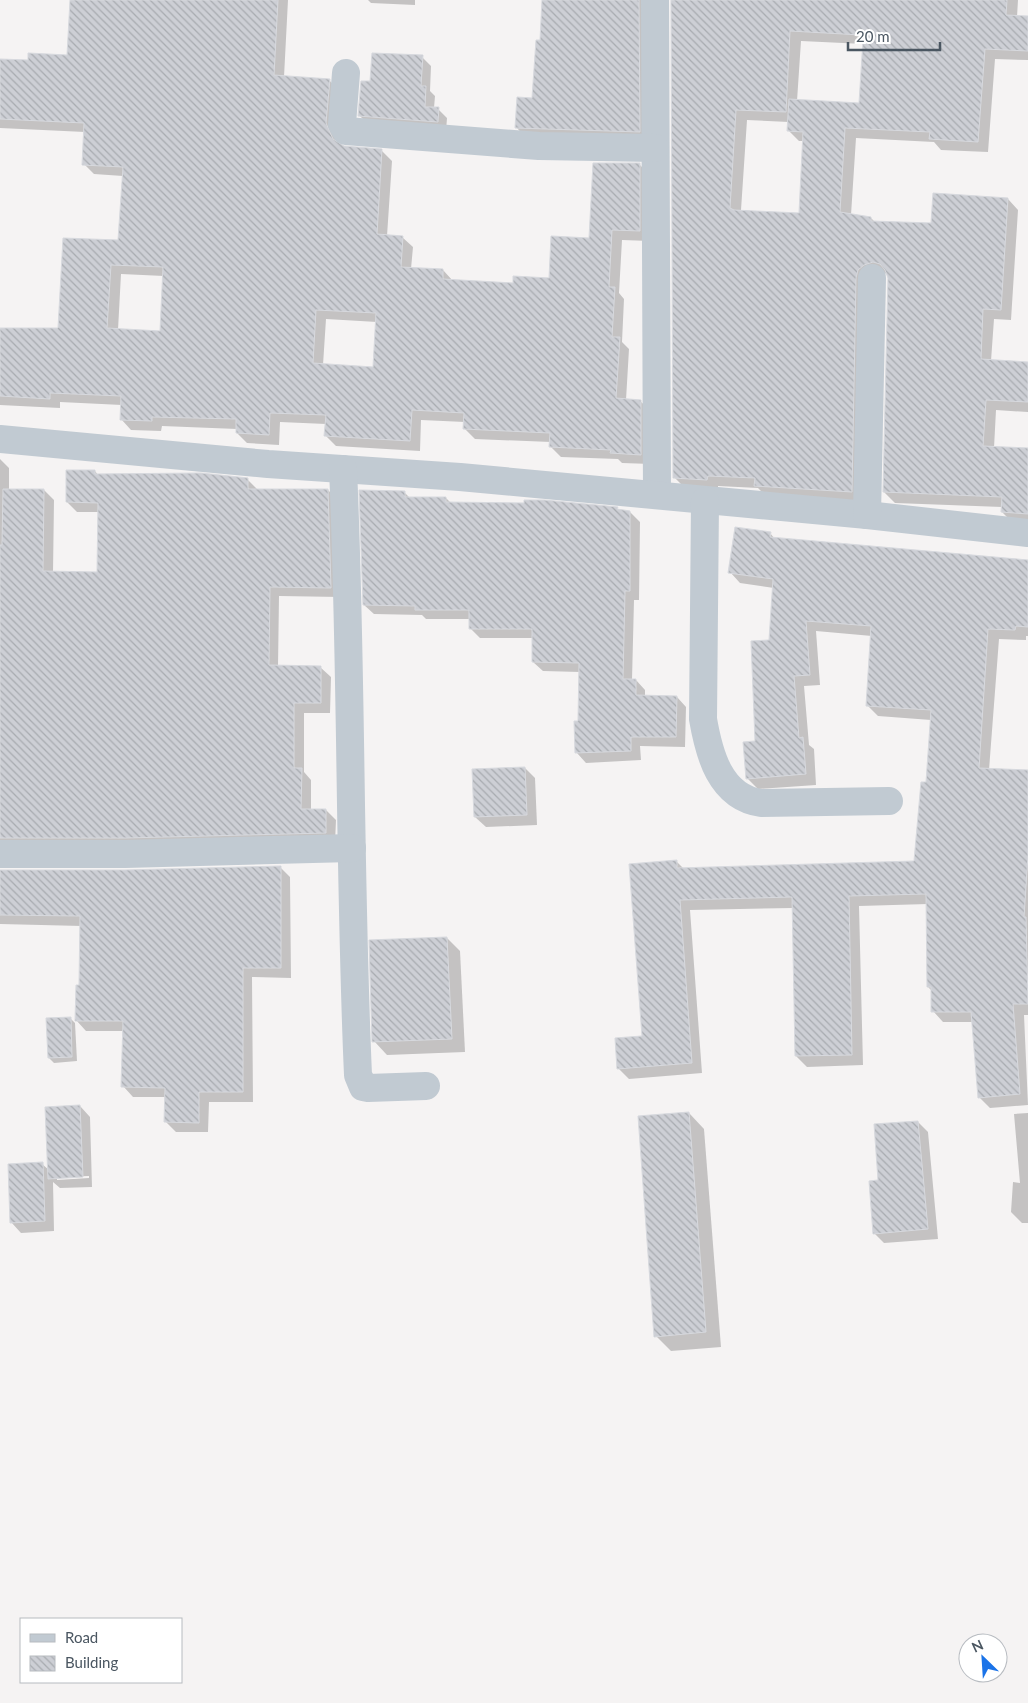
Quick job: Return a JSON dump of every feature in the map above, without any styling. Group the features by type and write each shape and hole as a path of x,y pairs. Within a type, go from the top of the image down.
{"street":[{"path":"655,0 658,495"},
{"path":"346,73 342,124 346,131 539,146 655,148"},
{"path":"868,515 872,278"},
{"path":"0,439 658,495 705,501 868,515 1028,533"},
{"path":"343,469 348,577 353,956 359,1081 363,1087 368,1088 426,1086"},
{"path":"705,501 703,719 710,754 720,775 746,801 761,803 889,801"},
{"path":"0,854 125,854 352,848"}],"building":[{"path":"70,0 278,0 274,75 330,79 326,123 333,139 344,146 382,149 377,234 403,236 401,267 443,269 443,279 513,283 513,276 549,278 551,236 589,238 593,163 640,163 640,231 612,230 609,287 615,287 612,337 620,337 616,398 641,400 641,455 610,453 611,450 549,447 550,433 463,429 464,413 412,410 410,441 324,436 326,415 270,413 269,435 236,433 236,419 152,417 152,421 120,420 121,396 50,393 50,399 0,396 0,328 58,328 63,238 118,240 123,167 82,165 84,123 0,119 0,59 28,60 28,53 67,55","holes":["111,265 163,267 160,331 107,328","316,310 376,313 373,367 313,363"]},
{"path":"542,0 639,0 640,132 515,128 517,97 532,98 536,40 540,40"},
{"path":"671,0 1007,0 1006,15 1028,16 1028,51 985,49 978,142 929,139 930,132 845,128 840,212 871,217 871,221 931,223 933,193 1008,198 1001,310 983,309 981,359 1028,362 1028,402 986,400 983,446 1028,448 1028,514 1001,512 1002,497 883,492 888,278 880,264 873,262 864,265 858,270 856,278 852,492 754,486 755,478 708,476 707,480 673,478","holes":["790,31 861,35 861,40 863,40 859,103 789,99 787,131 803,132 799,213 734,210 730,208 736,110 786,112"]},
{"path":"372,53 423,55 421,86 426,86 425,107 439,107 438,122 358,116 361,81 370,81"},
{"path":"66,470 95,470 95,474 201,473 248,478 248,489 328,489 331,588 270,587 269,665 321,666 321,703 294,703 294,768 302,768 301,809 326,809 326,833 125,838 0,838 0,545 2,545 3,489 44,489 43,571 97,572 98,503 66,502"},
{"path":"359,490 405,491 405,497 446,497 446,502 524,503 524,500 544,500 618,507 617,509 630,511 630,591 625,591 623,679 636,679 636,695 677,696 676,737 631,737 631,751 575,753 574,721 578,721 579,663 532,662 532,629 469,629 469,610 415,610 415,606 363,605"},
{"path":"735,527 771,532 770,537 1028,560 1028,627 1016,626 1015,630 988,629 979,768 1028,770 1028,855 1024,917 1026,917 1028,1004 1013,1004 1020,1094 978,1098 971,1012 931,1012 931,987 927,987 926,894 849,896 852,1055 795,1056 792,897 680,900 692,1063 617,1069 615,1038 642,1036 629,864 677,860 677,868 914,861 921,782 926,782 931,710 866,706 871,626 806,621 810,675 794,676 799,738 803,737 806,774 746,779 743,742 755,741 751,641 769,640 773,579 728,573"},
{"path":"525,767 527,815 474,817 472,769"},
{"path":"281,866 281,968 243,968 243,1092 199,1092 199,1123 164,1122 165,1088 121,1087 123,1021 75,1021 76,985 79,985 80,916 0,915 0,870 125,870"},
{"path":"447,937 452,1039 372,1042 369,940"},
{"path":"71,1017 72,1057 48,1058 46,1018"},
{"path":"80,1105 83,1177 48,1179 45,1107"},
{"path":"689,1112 706,1332 654,1337 638,1116"},
{"path":"918,1121 928,1229 873,1234 869,1181 878,1180 874,1124"},
{"path":"43,1162 45,1221 10,1223 8,1164"}]}
